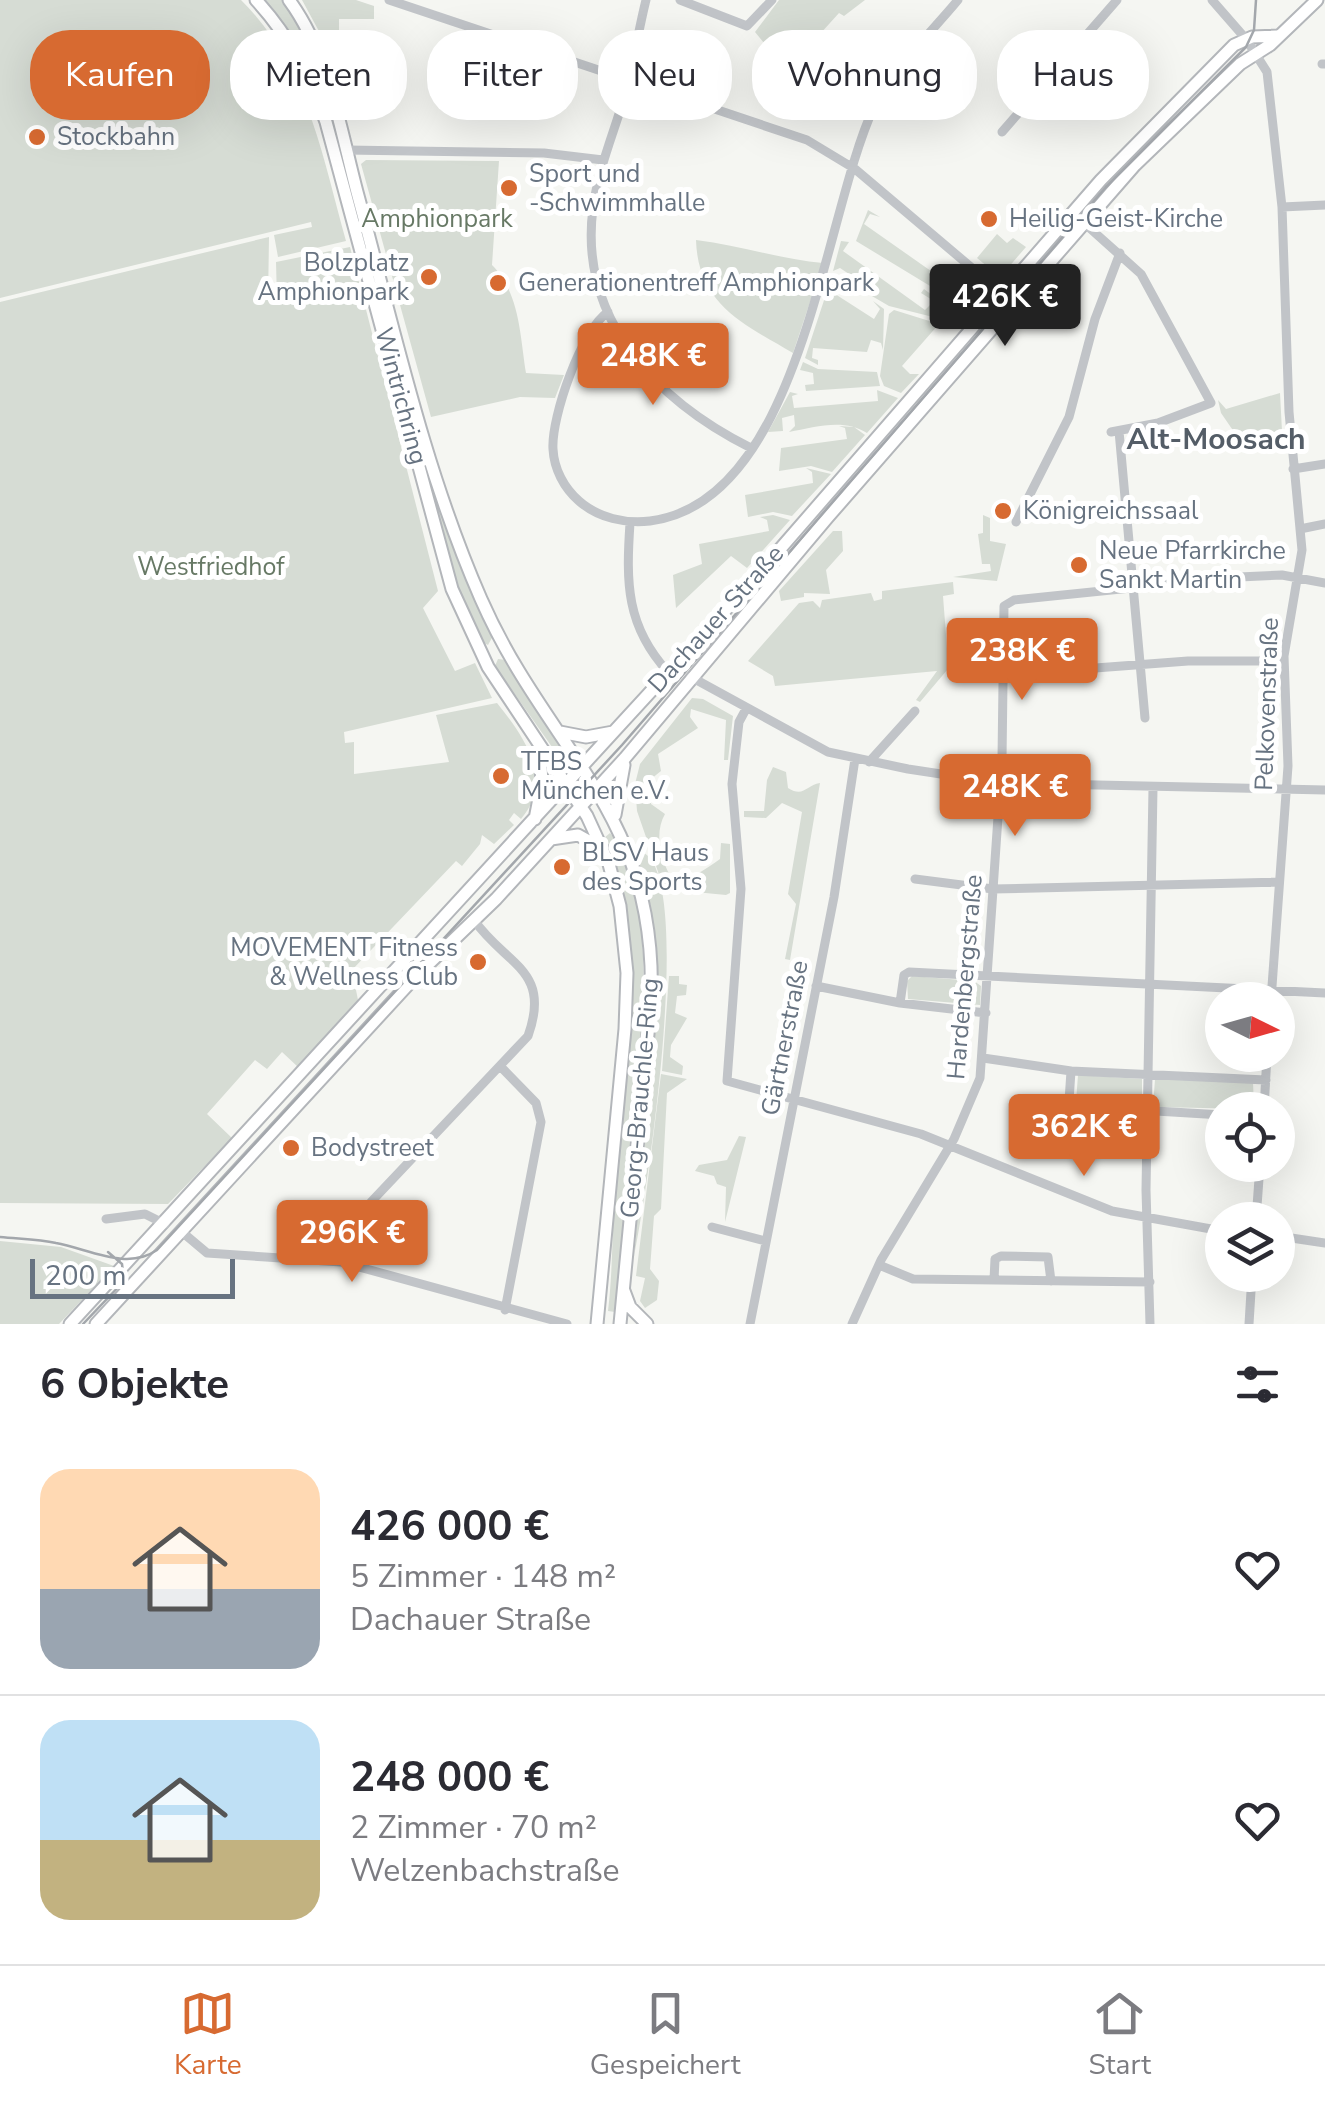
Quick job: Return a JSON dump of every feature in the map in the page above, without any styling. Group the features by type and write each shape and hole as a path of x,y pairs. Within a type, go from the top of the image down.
{"main road":[{"name":"Wintrichring","path":"256,0 304,65 326,122 439,545 478,646 567,784"},
{"name":"Dachauer Straße","path":"96,1324 417,975 626,758 691,676 1016,306 1084,223 1185,115 1317,0"},
{"name":"Wintrichring","path":"291,1 319,57 440,491 498,634 583,766"},
{"path":"1246,39 1276,36"},
{"name":"Dachauer Straße","path":"70,1324 166,1225 535,821 1101,180 1234,45 1246,39"},
{"path":"478,646 491,647 498,634"},
{"path":"488,667 494,657 510,655"},
{"path":"560,732 586,737 612,732"},
{"path":"535,821 542,783 539,744"},
{"path":"615,820 626,758"},
{"name":"Georg-Brauchle-Ring","path":"583,766 622,834 645,906 652,976 620,1324"},
{"name":"Georg-Brauchle-Ring","path":"567,784 601,844 620,906 627,973 596,1324"},
{"path":"552,839 578,835 601,844 608,830 622,834"},
{"path":"166,1225 182,1232"},
{"path":"623,1288 630,1307 647,1324"}],"street":[{"path":"389,0 421,5 598,69"},
{"path":"639,30 646,0"},
{"path":"680,0 747,26 772,0"},
{"path":"608,312 594,322 561,406 553,450 556,466 572,494 591,510 630,524 666,519 689,508 721,484 751,448 806,334 875,104 958,0"},
{"path":"1002,132 1117,0"},
{"name":"Pelkovenstraße","path":"1212,0 1246,39 1269,79 1282,206 1292,469 1300,529 1298,579 1284,661 1285,792 1272,982"},
{"path":"732,115 807,140 855,169 1016,306"},
{"path":"616,120 603,160 592,222 598,285 608,312 634,357 676,404 751,448"},
{"path":"346,150 544,152 603,160"},
{"path":"1282,206 1325,205"},
{"path":"1084,223 1120,253 1147,283 1211,403 1115,432 1145,718"},
{"path":"1016,522 1068,418 1095,319 1120,253"},
{"path":"1292,469 1325,464"},
{"path":"630,524 627,584 632,616 644,642 668,672"},
{"path":"1300,529 1325,524"},
{"path":"1132,589 1240,577 1325,583"},
{"name":"Hardenbergstraße","path":"852,1324 879,1265 950,1145 978,1086 989,977 1000,783 1004,606 1014,600 1132,589"},
{"path":"1003,675 1217,659 1284,661"},
{"path":"691,676 828,752 869,762 1000,783 1325,790"},
{"path":"746,708 739,722 732,784 741,890 727,1081 950,1145 1091,1203 1148,1220 1205,1228"},
{"path":"869,762 914,710"},
{"name":"Gärtnerstraße","path":"750,1324 816,986 855,759"},
{"path":"1150,1324 1147,1112 1153,788"},
{"path":"914,879 993,889 1279,882"},
{"path":"348,1264 370,1202 502,1068 528,1036 534,993 523,969 474,920"},
{"path":"900,1003 906,972 1205,989"},
{"path":"816,986 900,1003 986,1013"},
{"path":"1295,994 1325,993"},
{"path":"983,1058 1148,1076 1266,1080"},
{"path":"502,1068 536,1103 542,1122 506,1310"},
{"path":"1071,1070 1072,1106 1205,1114"},
{"path":"1265,1092 1266,1072"},
{"path":"106,1219 145,1214 166,1225"},
{"path":"712,1227 765,1241"},
{"path":"182,1232 207,1253 348,1264 567,1324"},
{"path":"1295,1239 1325,1243"},
{"path":"994,1280 994,1260 1001,1256 1048,1257 1051,1281"},
{"path":"879,1265 911,1279 1150,1282"},
{"path":"1250,1324 1251,1292"}],"green space":[{"path":"0,0 241,0 266,30 230,30 230,120 311,120 346,241 278,257 274,235 312,227 311,222 0,298"},
{"path":"264,0 283,0 300,30 286,30"},
{"path":"302,0 356,0 374,6 374,19 339,19 339,30 318,30"},
{"path":"779,0 865,0 844,16 839,13 824,30 756,30"},
{"path":"330,120 426,460 493,636 488,645 482,642 450,568"},
{"name":"Amphionpark","path":"366,160 499,161 492,265 513,302 526,373 564,375 555,398 520,397 431,417 361,164"},
{"path":"868,210 880,217 870,214 864,224 948,283 940,292 856,241"},
{"path":"997,234 1007,243 1013,238 1026,247 1000,277 977,258"},
{"name":"Westfriedhof","path":"269,237 268,301 277,300 276,262 350,247 438,591 423,608 455,671 475,663 492,698 344,732 345,743 354,742 354,774 449,762 436,715 497,703 532,758 535,789 531,804 521,819 514,813 509,820 514,825 494,844 482,835 480,844 462,866 456,861 352,970 358,1000 298,1067 282,1052 267,1069 255,1060 207,1114 232,1138 168,1204 0,1203 0,302"},
{"path":"696,240 823,263 793,353 741,322 715,297 705,281"},
{"path":"841,241 849,242 843,251 925,310 934,301 921,293 924,289 936,298 944,289 953,294 933,317 889,306 848,282 852,276 840,268 833,271"},
{"path":"833,273 850,286 838,281 832,292 874,319 880,309 873,301 884,309 883,350 881,343 871,340 867,352 813,348 812,358 818,360 818,365 805,358"},
{"path":"894,310 939,324 902,366 910,374 919,374 901,393 884,386 880,376 889,314"},
{"path":"803,362 818,369 877,372 880,386 806,391 805,385 814,384 813,373 800,370"},
{"path":"877,390 898,398 867,433 839,425 789,432 795,426 794,415 782,418 783,431 768,432 790,392 798,394 792,396 794,408 878,401"},
{"path":"1280,393 1283,450 1264,452 1260,438 1241,442 1221,413 1218,400 1226,409"},
{"path":"839,426 854,427 865,435 832,472 811,466 779,471 781,448 847,439 845,428"},
{"path":"806,468 831,474 792,516 773,512 748,517 745,495 813,483 812,472"},
{"path":"773,515 790,520 747,568 731,556 676,608 673,575 702,564 699,544 769,531 767,520 760,517"},
{"path":"983,515 990,518 990,541 1006,544 997,581 953,577 991,571 990,564 982,564 978,534 983,533"},
{"path":"833,531 842,531 843,551 826,570 830,594 804,593 804,597 781,601 779,591"},
{"path":"953,582 954,594 943,596 947,648 989,654 959,656 920,702 916,700 937,671 775,686 773,676 748,661 799,603 813,601 820,608 822,600 871,593 874,601 882,599 882,591"},
{"path":"498,659 506,660 571,756 564,764 495,666"},
{"path":"692,698 703,699 733,716 728,760 724,760 726,720 691,709 690,717 698,728 658,754 661,771 651,779 651,804 665,814 660,847 673,880 704,870 720,859 721,843 730,844 730,893 726,895 664,889 637,811 635,784 640,764"},
{"path":"773,767 786,772 788,788 793,791 820,783 790,960 785,959 796,904 788,894 802,812 782,803 766,818 744,817 744,811 764,811 767,780"},
{"path":"610,833 630,869 641,923 644,989 636,1136 615,1312 608,1311 632,967 619,881 604,838"},
{"path":"633,845 651,859 662,890 666,935 666,991 656,1115 634,1257 657,980 651,907"},
{"path":"669,976 679,976 679,984 687,985 686,995 677,996 675,1013 687,1018 671,1045 670,1057 683,1066 682,1075 662,1071"},
{"path":"912,976 974,981 981,986 980,1005 908,999 907,981"},
{"path":"661,1074 687,1079 667,1093 661,1209 654,1216 650,1269 659,1281 657,1300 645,1308 640,1301 645,1278 636,1276"},
{"path":"1078,1075 1142,1079 1142,1106 1076,1102"},
{"path":"1155,1079 1253,1082 1253,1092 1205,1092 1205,1108 1153,1107"},
{"path":"739,1136 746,1137 725,1222 726,1187 717,1184 714,1176 695,1171 699,1165 727,1160"},
{"path":"0,1241 61,1247 114,1266 59,1324 0,1324"}],"tram line":[{"path":"0,1237 49,1242 121,1259 157,1250 622,745 1106,187 1246,47 1254,30 1256,0"},
{"path":"83,1324 124,1281 122,1264 108,1252"}],"place":[{"name":"Stockbahn","path":"37,137"},
{"name":"Sport und -Schwimmhalle","path":"509,188"},
{"name":"Heilig-Geist-Kirche","path":"989,219"},
{"name":"Bolzplatz Amphionpark","path":"429,277"},
{"name":"Generationentreff Amphionpark","path":"498,283"},
{"name":"Königreichssaal","path":"1003,511"},
{"name":"Neue Pfarrkirche Sankt Martin","path":"1079,565"},
{"name":"TFBS München e.V.","path":"501,776"},
{"name":"BLSV Haus des Sports","path":"562,867"},
{"name":"MOVEMENT Fitness & Wellness Club","path":"478,962"},
{"name":"Bodystreet","path":"291,1148"}],"district":[{"name":"Alt-Moosach","path":"1216,439"}]}
